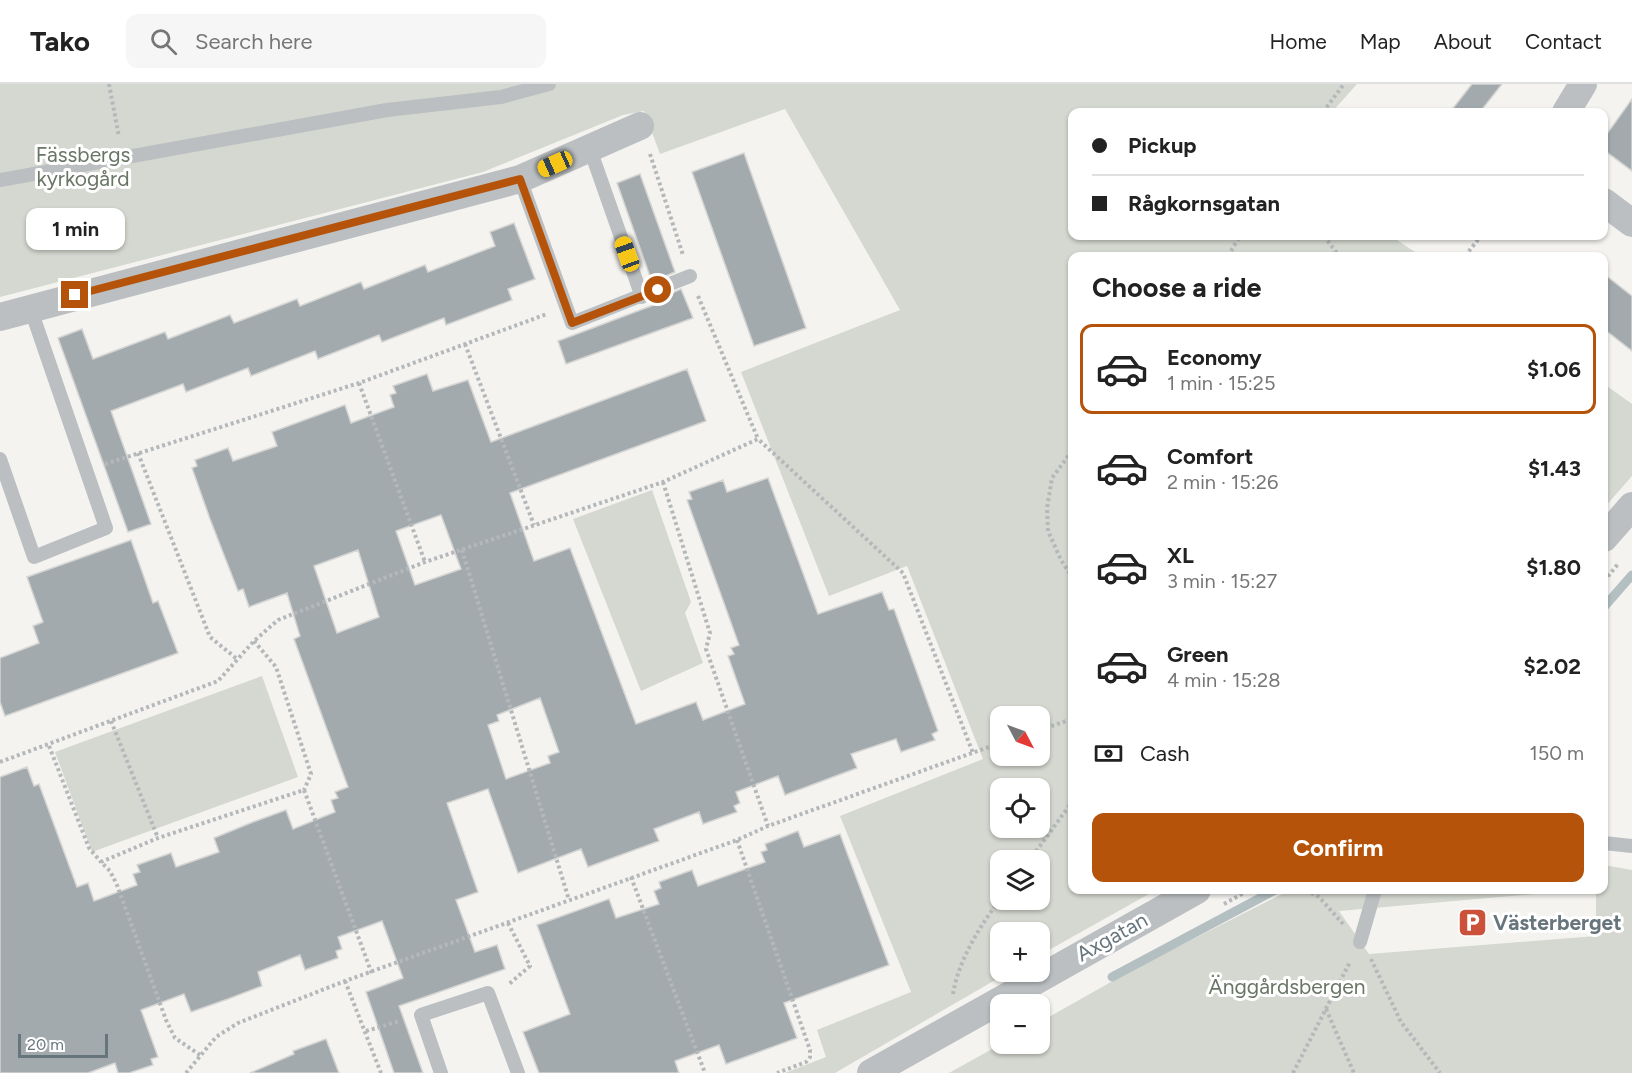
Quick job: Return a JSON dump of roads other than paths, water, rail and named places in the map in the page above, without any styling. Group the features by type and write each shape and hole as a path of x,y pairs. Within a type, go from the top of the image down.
{"street":[{"path":"1568,108 1583,84"},
{"path":"0,317 30,307 520,179 640,126"},
{"path":"1608,205 1632,223"},
{"path":"1608,533 1632,506"},
{"name":"Axgatan","path":"871,1073 946,1028 1190,894"}],"lane":[{"path":"0,180 387,110 501,97 549,84"},
{"path":"590,148 642,297"},
{"path":"520,179 572,323 690,276"},
{"path":"0,459 34,557 106,528 30,307"},
{"path":"1608,843 1632,846"},
{"path":"1360,942 1374,894"},
{"path":"441,1073 421,1015 488,993 518,1073"}],"waterway":[{"path":"1608,602 1632,575"},
{"path":"1112,977 1268,894"}],"place":[{"name":"Västerberget","path":"1472,923"}],"park label":[{"name":"Fässbergs kyrkogård","path":"83,167"},
{"name":"Änggårdsbergen","path":"1287,987"}]}
